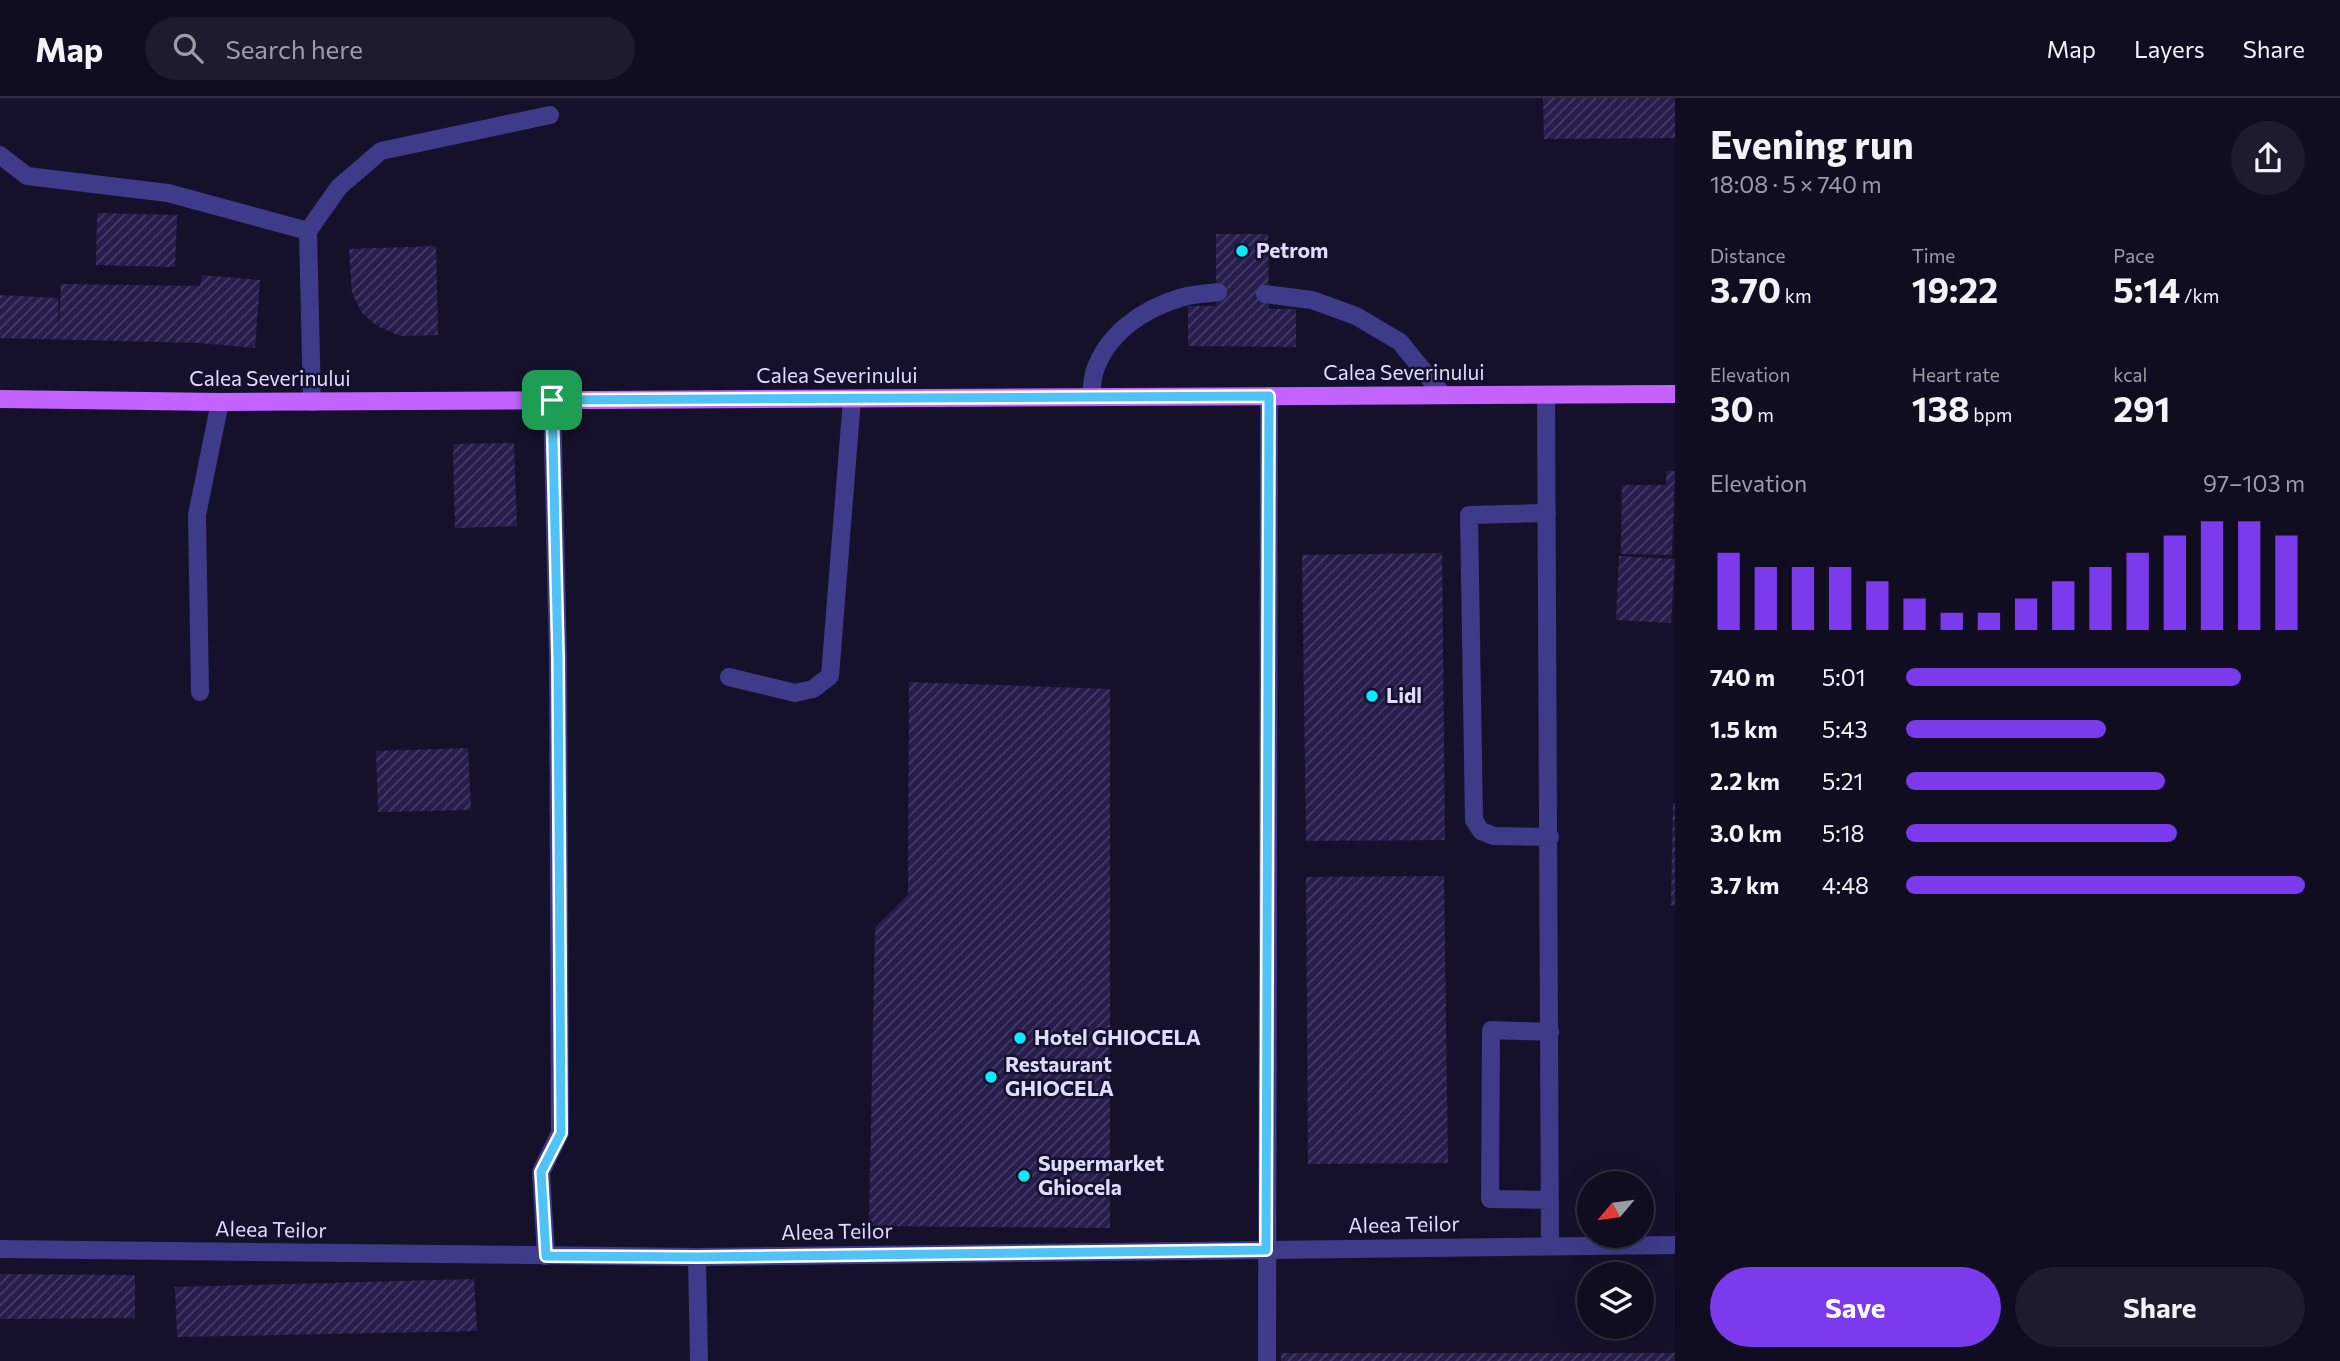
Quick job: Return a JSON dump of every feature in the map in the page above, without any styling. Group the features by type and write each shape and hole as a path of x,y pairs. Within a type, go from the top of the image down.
{"main road":[{"name":"Calea Severinului","path":"0,399 312,402 1675,394"}],"street":[{"path":"312,402 308,231 339,187 381,151 550,115"},
{"path":"0,155 27,176 168,193 308,231"},
{"path":"1091,397 1094,372 1107,346 1125,326 1151,310 1181,298 1218,292"},
{"path":"1265,294 1312,300 1356,316 1400,342 1443,395"},
{"path":"1546,395 1550,1247"},
{"path":"1267,1361 1269,396"},
{"path":"729,677 794,693 813,689 830,676 852,399"},
{"path":"546,1256 541,1172 561,1133 558,657 552,400"},
{"path":"200,692 197,514 220,402"},
{"path":"1547,513 1469,515 1475,820 1482,831 1494,836 1550,837"},
{"path":"1550,1032 1491,1030 1490,1199 1550,1200"},
{"name":"Aleea Teilor","path":"0,1249 697,1257 1675,1245"},
{"path":"697,1257 699,1361"}],"building":[{"path":"1543,98 1675,98 1675,138 1544,139"},
{"path":"97,213 177,215 175,267 96,265"},
{"path":"1216,234 1268,234 1269,309 1296,309 1296,347 1188,346 1188,306 1216,306"},
{"path":"436,246 438,335 400,336 377,326 362,313 352,293 349,249"},
{"path":"202,275 260,280 255,348 200,343 0,338 0,295 58,298 59,330 61,284 200,286"},
{"path":"514,443 517,526 455,528 453,444"},
{"path":"1666,471 1675,471 1672,555 1621,554 1622,485 1666,485"},
{"path":"1442,553 1445,840 1306,841 1302,555"},
{"path":"1619,556 1675,559 1671,623 1616,620"},
{"name":"Restaurant GHIOCELA","path":"909,682 1110,689 1110,1228 869,1226 875,927 908,895"},
{"path":"468,748 471,810 378,812 376,751"},
{"path":"1675,803 1675,906 1671,905"},
{"path":"1444,876 1448,1163 1308,1164 1306,877"},
{"path":"0,1274 135,1275 135,1318 0,1319"},
{"path":"474,1279 477,1331 177,1337 175,1287"},
{"path":"1281,1353 1675,1353 1675,1361 1281,1361"}],"place":[{"name":"Petrom","path":"1242,251"},
{"name":"Lidl","path":"1372,696"},
{"name":"Hotel GHIOCELA","path":"1020,1038"},
{"name":"Restaurant GHIOCELA","path":"991,1077"},
{"name":"Supermarket Ghiocela","path":"1024,1176"}],"route":[{"path":"1269,396 1266,1250 697,1257 546,1256 541,1172 561,1133 558,657 552,400 1269,396"}]}
